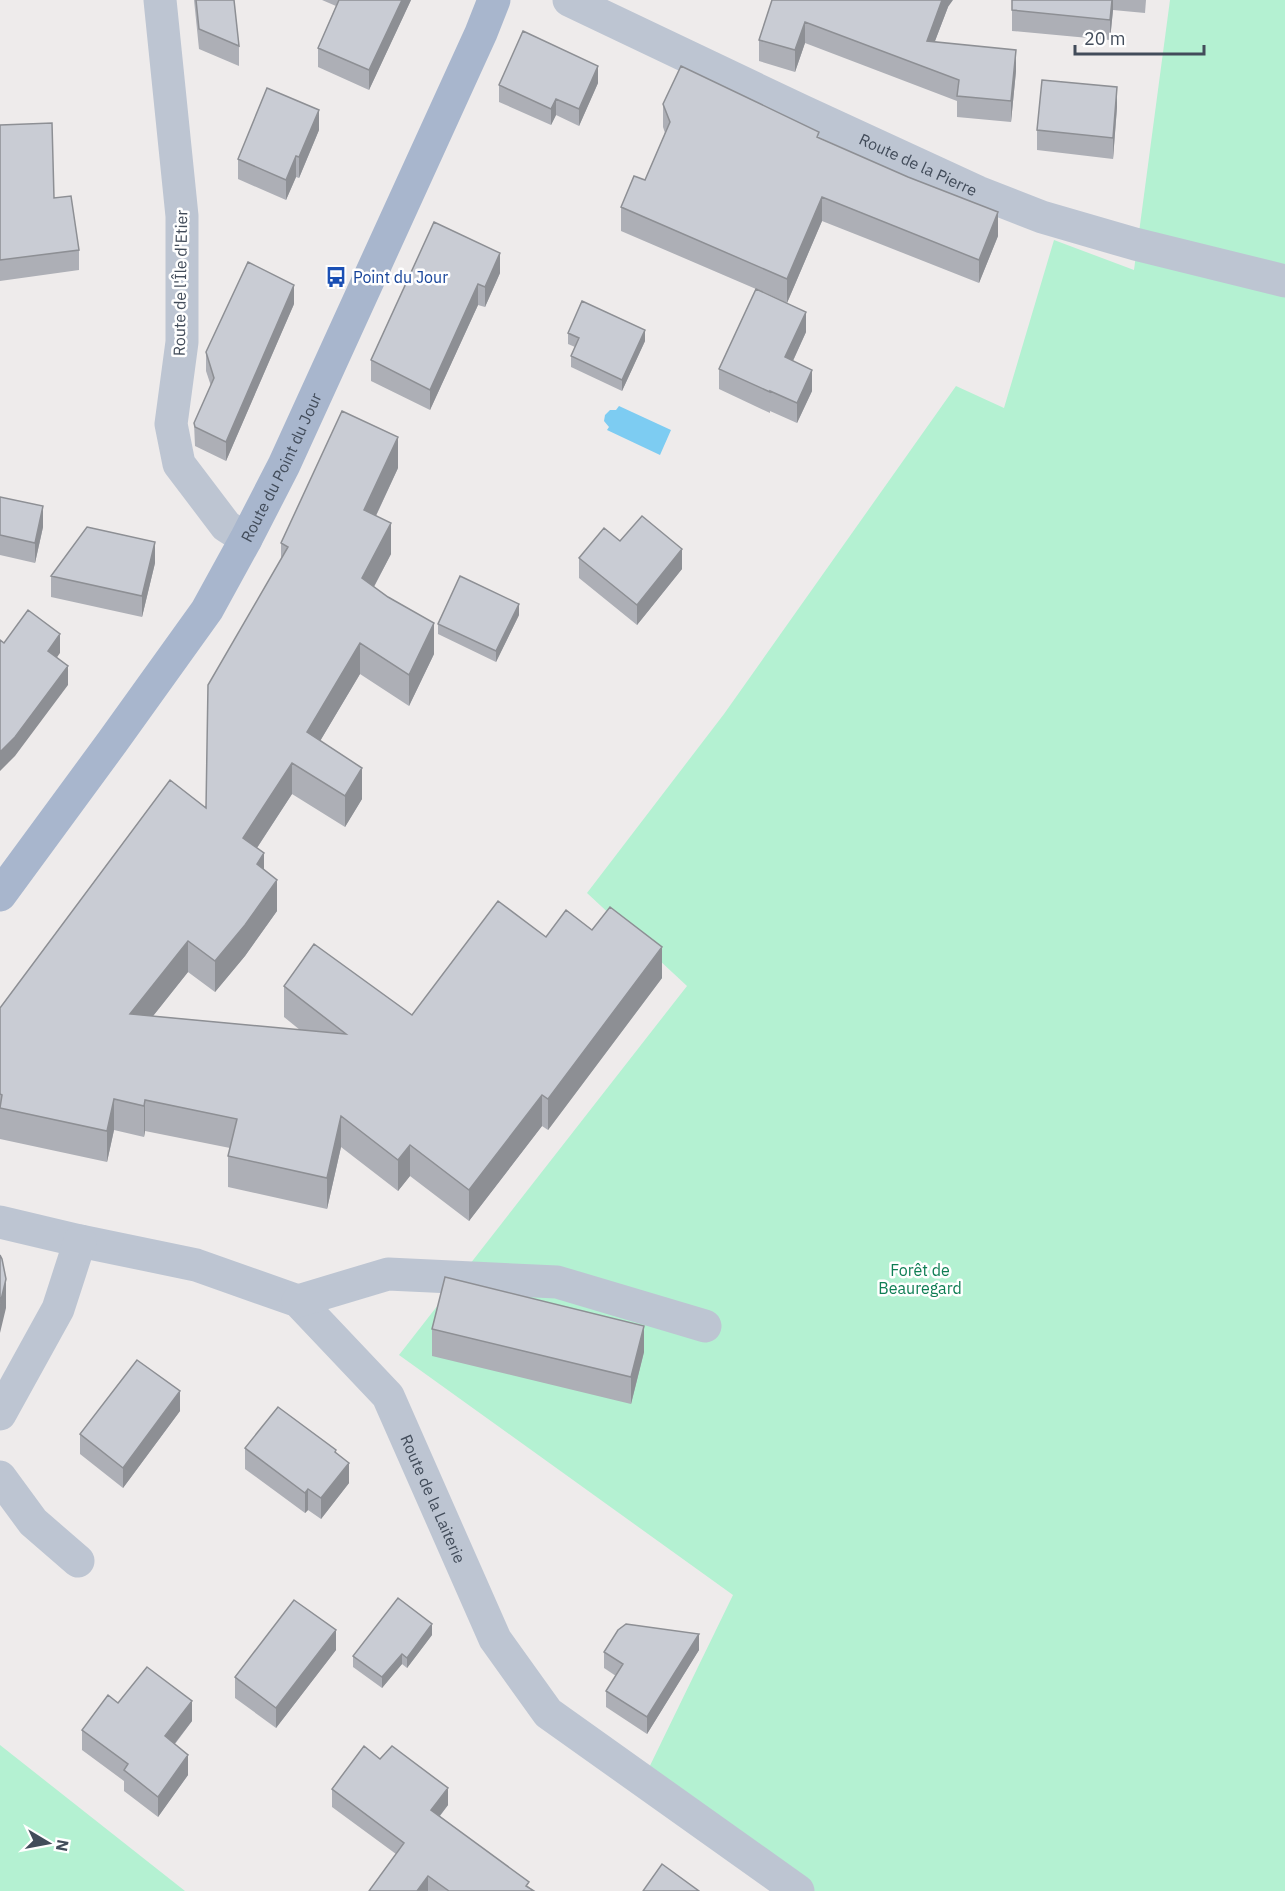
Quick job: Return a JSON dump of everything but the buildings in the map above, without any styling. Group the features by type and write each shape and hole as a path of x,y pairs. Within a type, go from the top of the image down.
{"main road":[{"name":"Route du Point du Jour","path":"0,895 207,610 289,454 495,0"}],"street":[{"name":"Route de l'Île d'Etier","path":"160,0 182,216 182,342 171,424 179,464 226,526 246,539"},
{"name":"Route de la Pierre","path":"569,0 801,111 978,192 1042,217 1135,244 1285,281"},
{"name":"Route de la Laiterie","path":"0,1222 196,1265 298,1301 388,1396 495,1640 548,1713 798,1891"},
{"path":"0,1414 58,1309 80,1241"},
{"path":"298,1301 388,1274 557,1282 705,1326"},
{"path":"0,1477 33,1522 78,1562"}],"green space":[{"name":"Forêt de Beauregard","path":"1170,0 1285,0 1285,1891 798,1891 643,1780 733,1595 399,1355 687,986 587,893 724,714 956,386 1004,408 1054,240 1134,270"},
{"path":"0,1745 185,1891 0,1891"}],"water":[{"path":"619,406 671,430 660,455 607,430 609,427 604,421 605,415"}],"place":[{"name":"Point du Jour","path":"336,277"}]}
